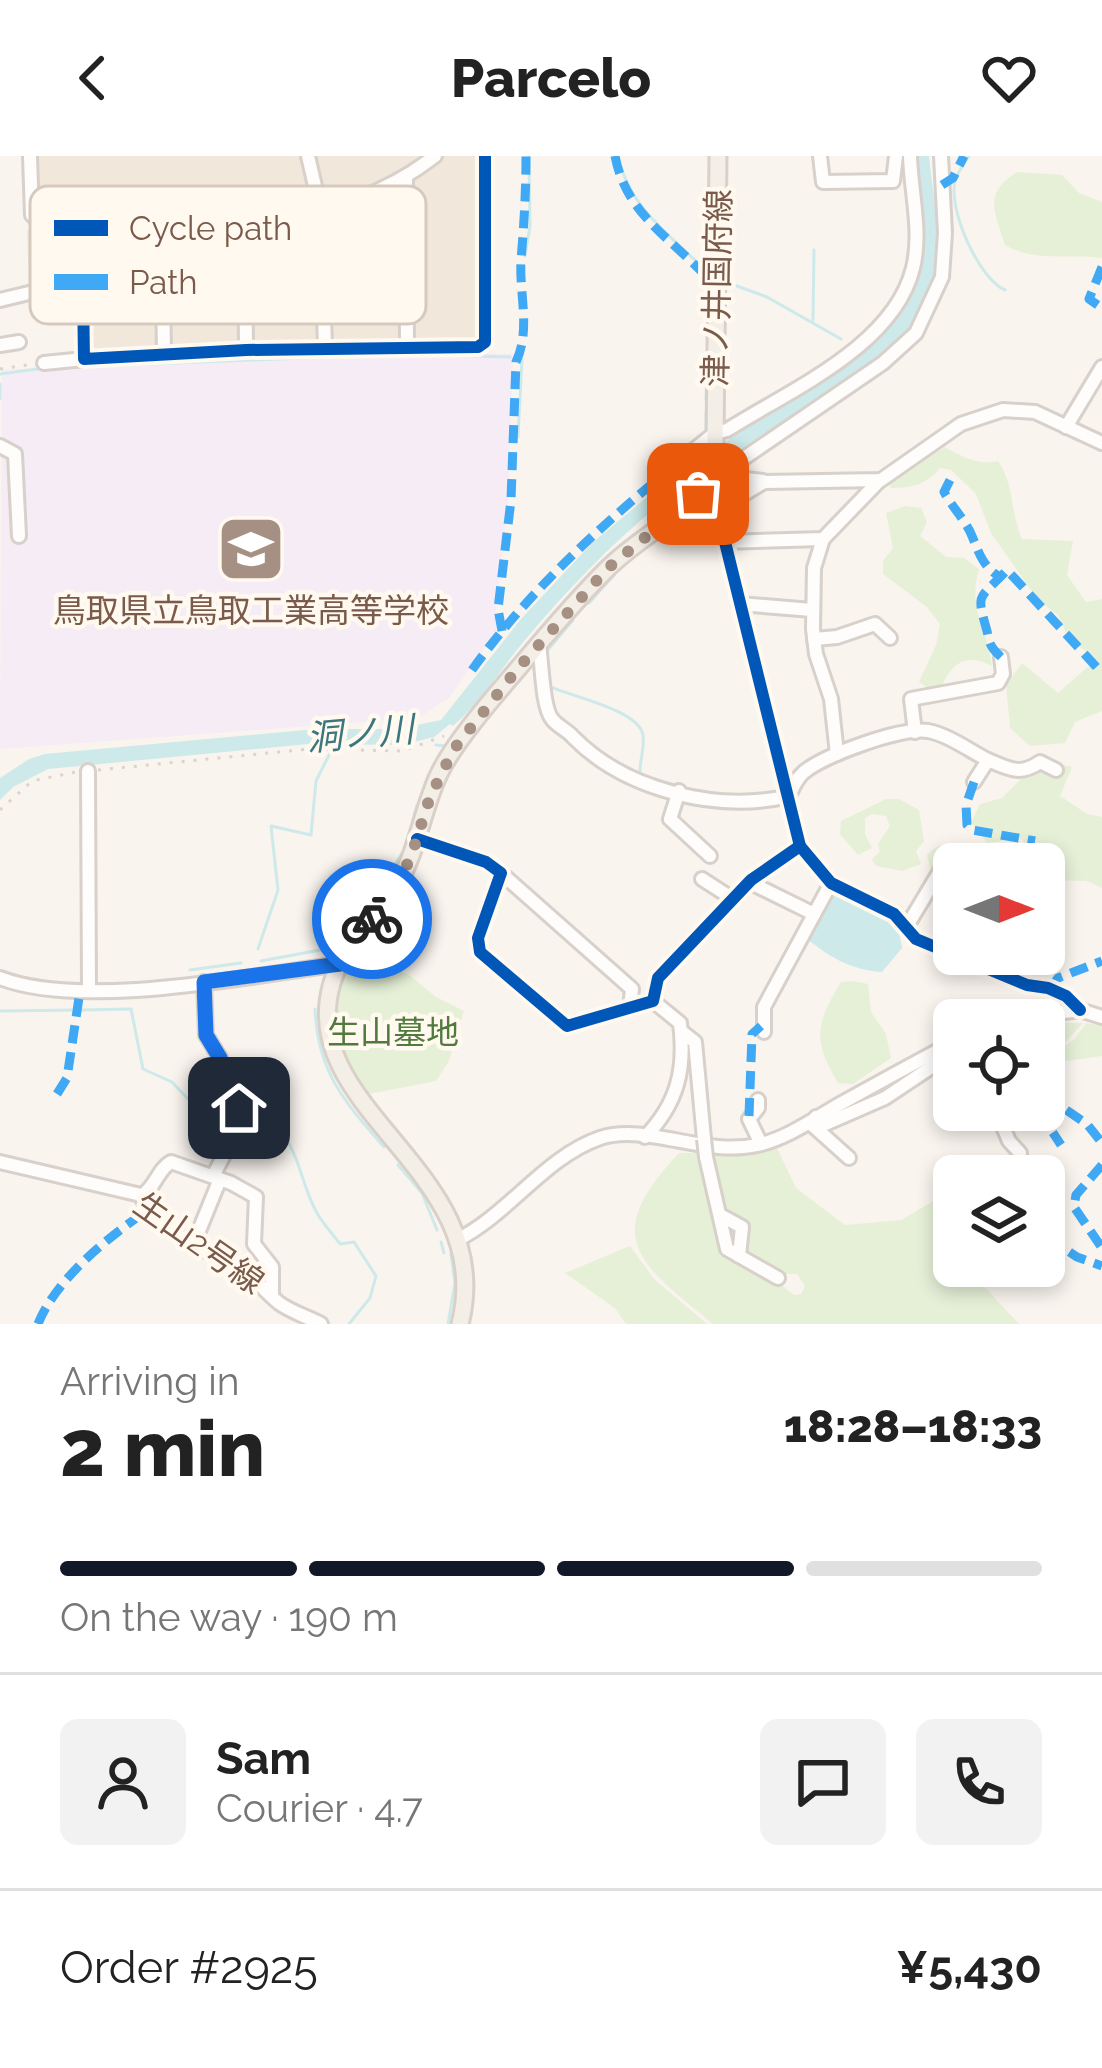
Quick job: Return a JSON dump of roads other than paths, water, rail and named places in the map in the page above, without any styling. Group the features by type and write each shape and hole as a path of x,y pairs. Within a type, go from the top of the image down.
{"main road":[{"name":"津ノ井国府線","path":"704,484 715,439 718,156"},
{"path":"460,1324 464,1265 457,1240 430,1182 346,1080 334,1049 328,1000 340,964 399,882 441,770 539,645 608,568 704,484"}],"street":[{"path":"30,156 31,186"},
{"path":"308,156 315,186"},
{"path":"391,186 435,156"},
{"path":"44,363 246,350 478,347 485,342 484,156"},
{"path":"820,156 823,182 893,181 896,156"},
{"path":"675,465 846,356 884,325 902,301 917,242 910,156"},
{"path":"704,484 883,363 916,333 942,277 941,156"},
{"path":"406,178 406,186"},
{"path":"0,300 30,293"},
{"path":"83,324 84,359"},
{"path":"164,324 164,354"},
{"path":"246,324 246,350"},
{"path":"324,324 325,348"},
{"path":"407,324 407,345"},
{"path":"0,345 19,342"},
{"path":"1066,427 1102,367"},
{"path":"837,754 812,610 814,568 823,539 881,480 961,424 983,415 1015,409 1035,412 1102,443"},
{"path":"0,446 15,454 19,536"},
{"path":"704,484 881,480"},
{"path":"716,511 764,482"},
{"path":"704,484 725,542 800,846 831,883 894,914 916,940 1027,985 1048,988 1066,996 1080,1010"},
{"path":"725,542 823,539"},
{"path":"739,604 812,610"},
{"path":"814,639 875,624 890,638"},
{"path":"539,645 552,719 583,749 629,779 738,803 789,796"},
{"path":"915,732 911,699 998,682 1003,674 1001,657"},
{"path":"789,796 804,772 837,754 915,732 944,736 1015,772 1040,762 1056,770"},
{"path":"974,782 988,760"},
{"path":"88,771 89,991"},
{"path":"679,791 670,819 710,856"},
{"path":"417,839 486,862 501,873 632,989 630,1008"},
{"path":"652,1000 658,978 748,882 800,846"},
{"path":"501,873 478,938 480,952 566,1026 652,1000"},
{"path":"702,879 733,899"},
{"path":"748,882 814,914"},
{"path":"764,1032 764,1007 831,883"},
{"path":"907,926 933,883"},
{"path":"0,978 24,987 89,991 340,964"},
{"path":"194,1243 245,1115 227,1102 220,1058 206,1035 204,982"},
{"path":"652,1000 680,1023 698,1057 706,1157 720,1215 742,1227 739,1256 778,1278"},
{"path":"1065,1012 1080,1010 1102,1017"},
{"path":"645,1138 674,1101 686,1034"},
{"path":"457,1240 483,1227 562,1160 591,1142 607,1136 714,1149 761,1144 932,1060"},
{"path":"758,1100 758,1108 748,1119 761,1144"},
{"path":"813,1119 849,1158"},
{"path":"1004,1131 1020,1154"},
{"name":"生山2号線","path":"0,1162 141,1196 146,1208 194,1243 238,1268 280,1304 321,1324"},
{"path":"141,1196 152,1190 165,1164 171,1162 217,1177 256,1197 254,1244 272,1267 272,1294"}],"water":[{"name":"洞ノ川","path":"918,156 929,156 938,254 927,299 909,327 855,378 700,473 648,514 552,608 453,726 434,737 402,745 308,744 48,769 13,787 0,800 0,778 45,754 316,729 398,729 441,720 521,619 592,543 682,468 856,355 894,323 908,299 925,245"},
{"path":"834,886 898,927 902,948 882,972 841,961 806,938"}],"waterway":[{"path":"525,256 530,226 529,156"},
{"path":"618,156 642,207 707,272"},
{"path":"710,156 710,172"},
{"path":"969,156 955,181 956,209 976,258 1005,290"},
{"path":"710,185 710,218"},
{"path":"709,270 710,235"},
{"path":"813,320 814,250"},
{"path":"726,282 767,297 841,339"},
{"path":"706,400 709,288"},
{"path":"54,368 399,354 510,357"},
{"path":"518,437 522,359"},
{"path":"0,374 45,368"},
{"path":"0,384 0,399"},
{"path":"706,411 706,428"},
{"path":"589,603 614,575"},
{"path":"546,652 573,620"},
{"path":"551,687 617,711 639,726 643,735 640,775 703,793"},
{"path":"436,745 447,746 437,760"},
{"name":"洞ノ川","path":"258,949 278,890 271,826 311,835 316,781 330,753"},
{"path":"425,785 428,775"},
{"path":"407,841 417,805"},
{"path":"391,870 402,853"},
{"path":"374,896 385,879"},
{"path":"261,961 331,948 347,934 366,904"},
{"path":"190,970 241,963"},
{"path":"81,1010 131,1009 143,1069 172,1082 188,1099 225,1107"},
{"path":"315,1009 328,1069 384,1147"},
{"path":"0,1011 75,1010"},
{"path":"252,1113 268,1121 289,1143 319,1217 340,1244 354,1242 376,1276 370,1298 349,1324"},
{"path":"398,1165 422,1193 437,1230"},
{"path":"441,1242 444,1253"},
{"path":"448,1324 455,1283 451,1254"}],"place":[{"name":"鳥取県立鳥取工業高等学校","path":"251,549"}],"park label":[{"name":"生山墓地","path":"393,1032"}]}
